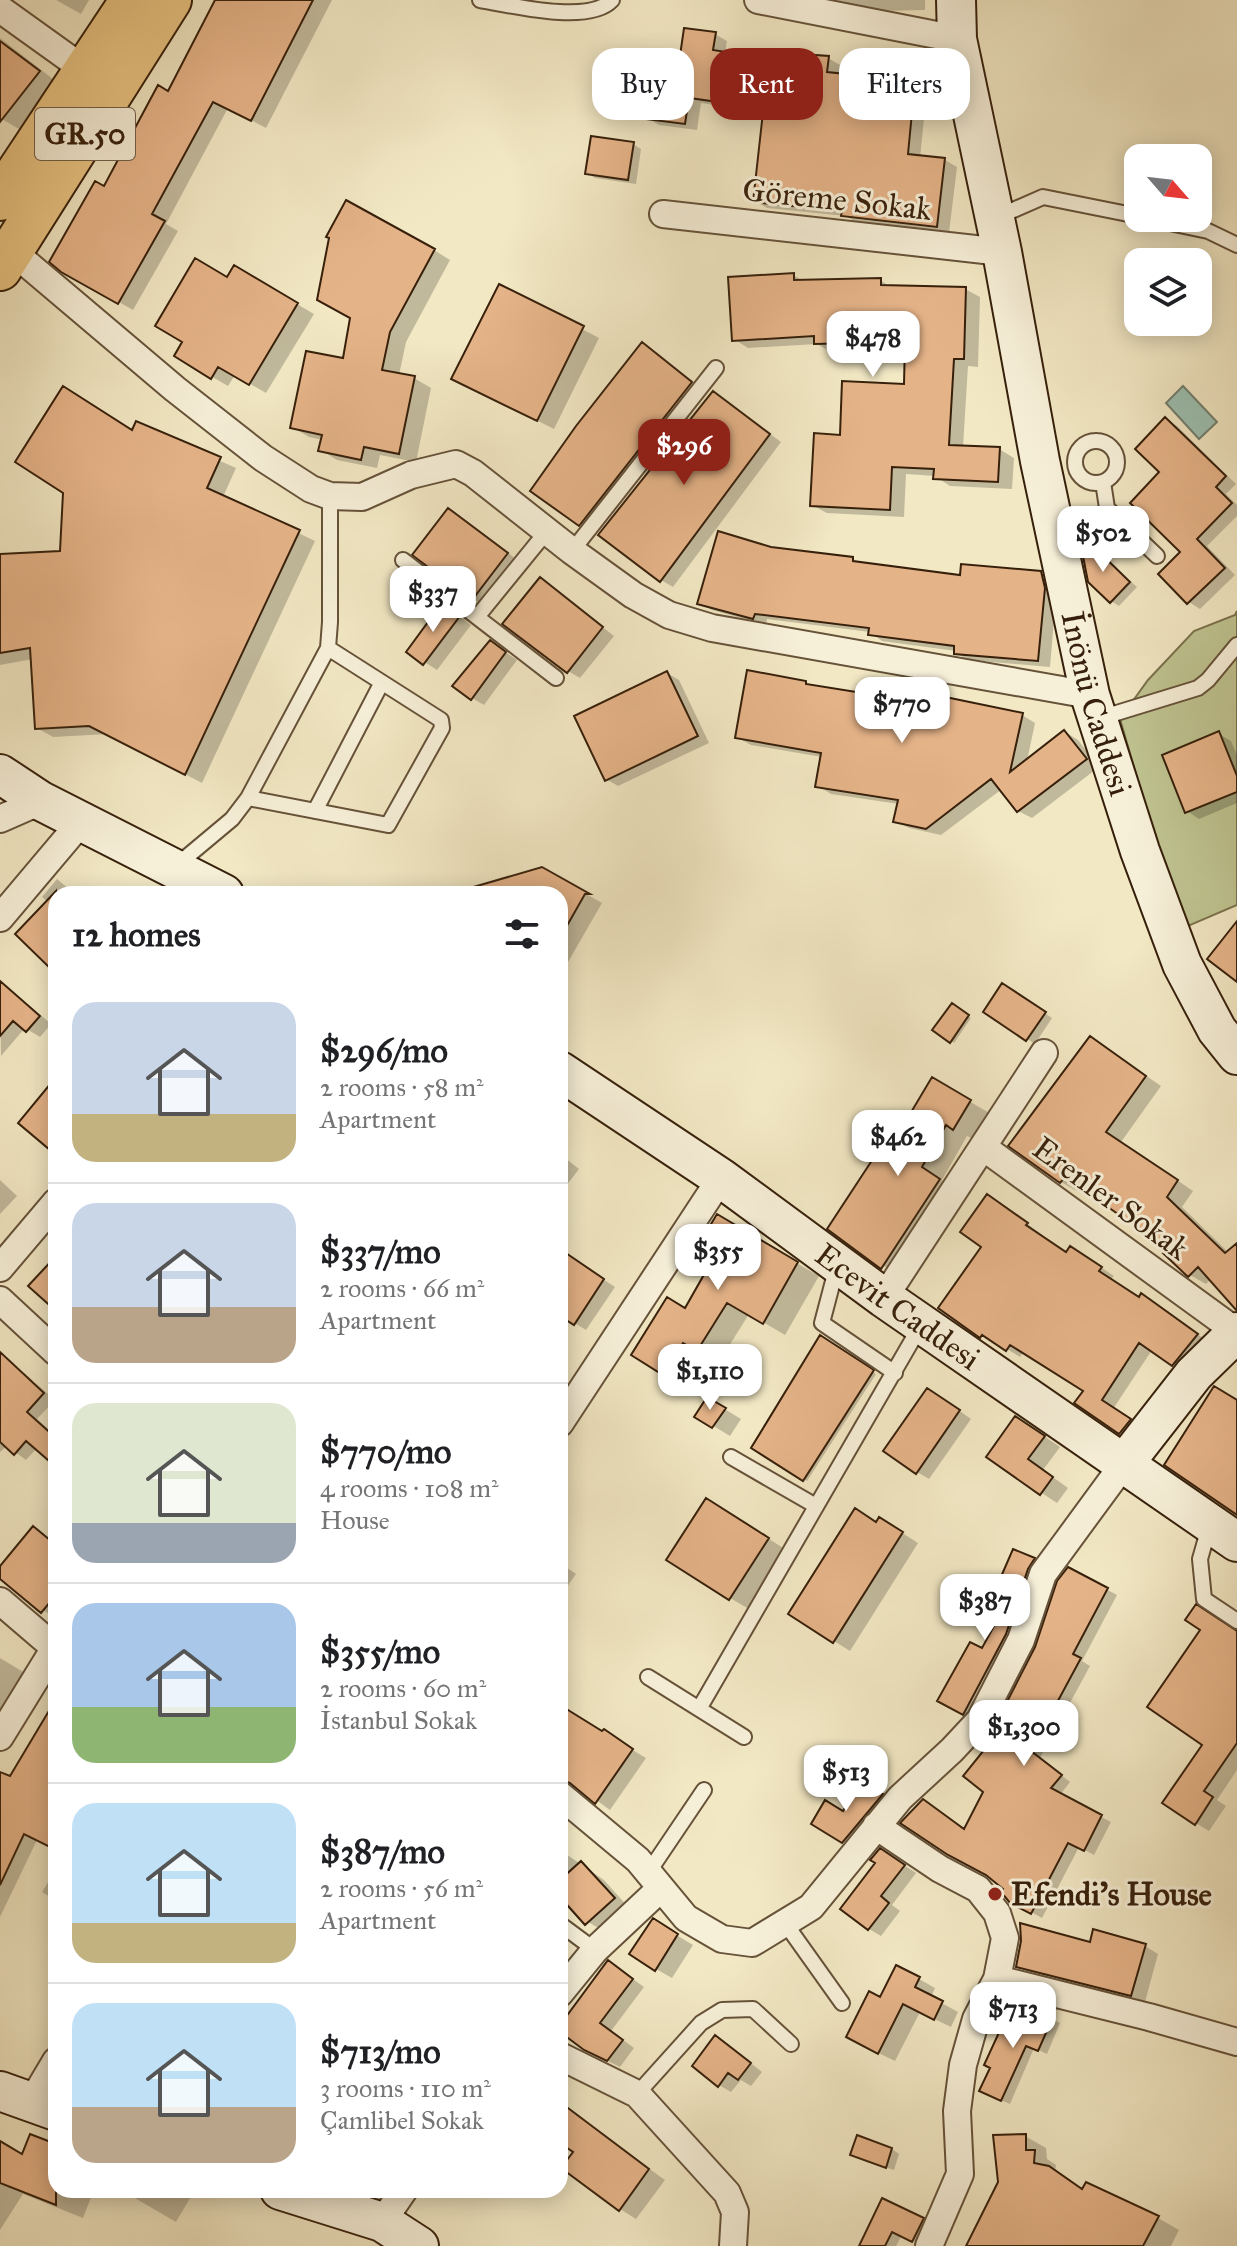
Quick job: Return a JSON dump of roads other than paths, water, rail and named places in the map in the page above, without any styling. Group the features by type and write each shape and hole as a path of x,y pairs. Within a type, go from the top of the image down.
{"main road":[{"name":"GR.50","path":"0,199 132,0"},
{"name":"GR.50","path":"6,260 170,0"}],"street":[{"path":"758,0 957,39"},
{"name":"İnönü Caddesi","path":"956,0 957,39 999,235 1062,481 1094,707 1140,851 1182,964 1217,1030 1237,1055"},
{"path":"0,9 85,70"},
{"name":"Göreme Sokak","path":"663,214 999,235"},
{"path":"6,260 263,458 311,489 330,496 362,497 411,475 456,464 473,473 633,595 669,615 712,628 1094,707"},
{"path":"0,774 41,801 208,886"},
{"path":"0,819 41,801"},
{"path":"0,918 81,822"},
{"path":"884,1298 1044,1053"},
{"name":"Ecevit Caddesi","path":"568,1076 721,1178 837,1265 1224,1533"},
{"name":"Erenler Sokak","path":"983,1147 1237,1332"},
{"path":"568,1411 721,1178"},
{"path":"0,1268 48,1211"},
{"path":"0,1300 48,1345"},
{"path":"568,1802 638,1860 686,1918 722,1939 752,1943 811,1907 900,1798 980,1720 1021,1640 1043,1574 1194,1374 1237,1332"},
{"path":"0,1601 48,1641"},
{"path":"0,1737 48,1658"},
{"path":"876,1826 940,1869 978,1889 997,1913 1005,1938 997,1979 976,2019 963,2065 957,2111 960,2174 929,2246"},
{"path":"568,1983 654,1881"},
{"path":"997,1979 1237,2042"},
{"path":"568,2060 637,2094 727,2193 735,2212 733,2246"},
{"path":"29,2102 48,2073"},
{"path":"306,2198 382,2222 419,2246"},
{"path":"382,2222 398,2198"}],"lane":[{"path":"480,0 555,13 606,7 612,0"},
{"path":"999,235 1043,197 1124,213"},
{"path":"1210,232 1237,245"},
{"path":"572,551 716,368"},
{"path":"1062,481 1075,464 1081,447 1099,441 1114,451 1117,460 1116,469 1103,482"},
{"path":"1062,481 1103,482"},
{"path":"1103,482 1107,508 1157,556"},
{"path":"173,868 223,828 248,798 328,648 330,496"},
{"path":"477,617 547,531"},
{"path":"403,560 556,678"},
{"path":"1094,707 1198,688 1237,645"},
{"path":"248,798 388,825 442,728 441,720 328,648"},
{"path":"315,811 381,684"},
{"path":"837,1265 822,1323 895,1373"},
{"path":"699,1709 922,1324"},
{"path":"731,1457 816,1506"},
{"path":"1224,1533 1200,1559 1204,1599 1237,1621"},
{"path":"648,1677 744,1737"},
{"path":"654,1881 704,1790"},
{"path":"785,1923 842,2003"},
{"path":"568,1930 595,1950"},
{"path":"637,2094 701,2023 722,2010 753,2009 791,2044"}],"place":[{"name":"Efendi's House","path":"995,1894"}]}
